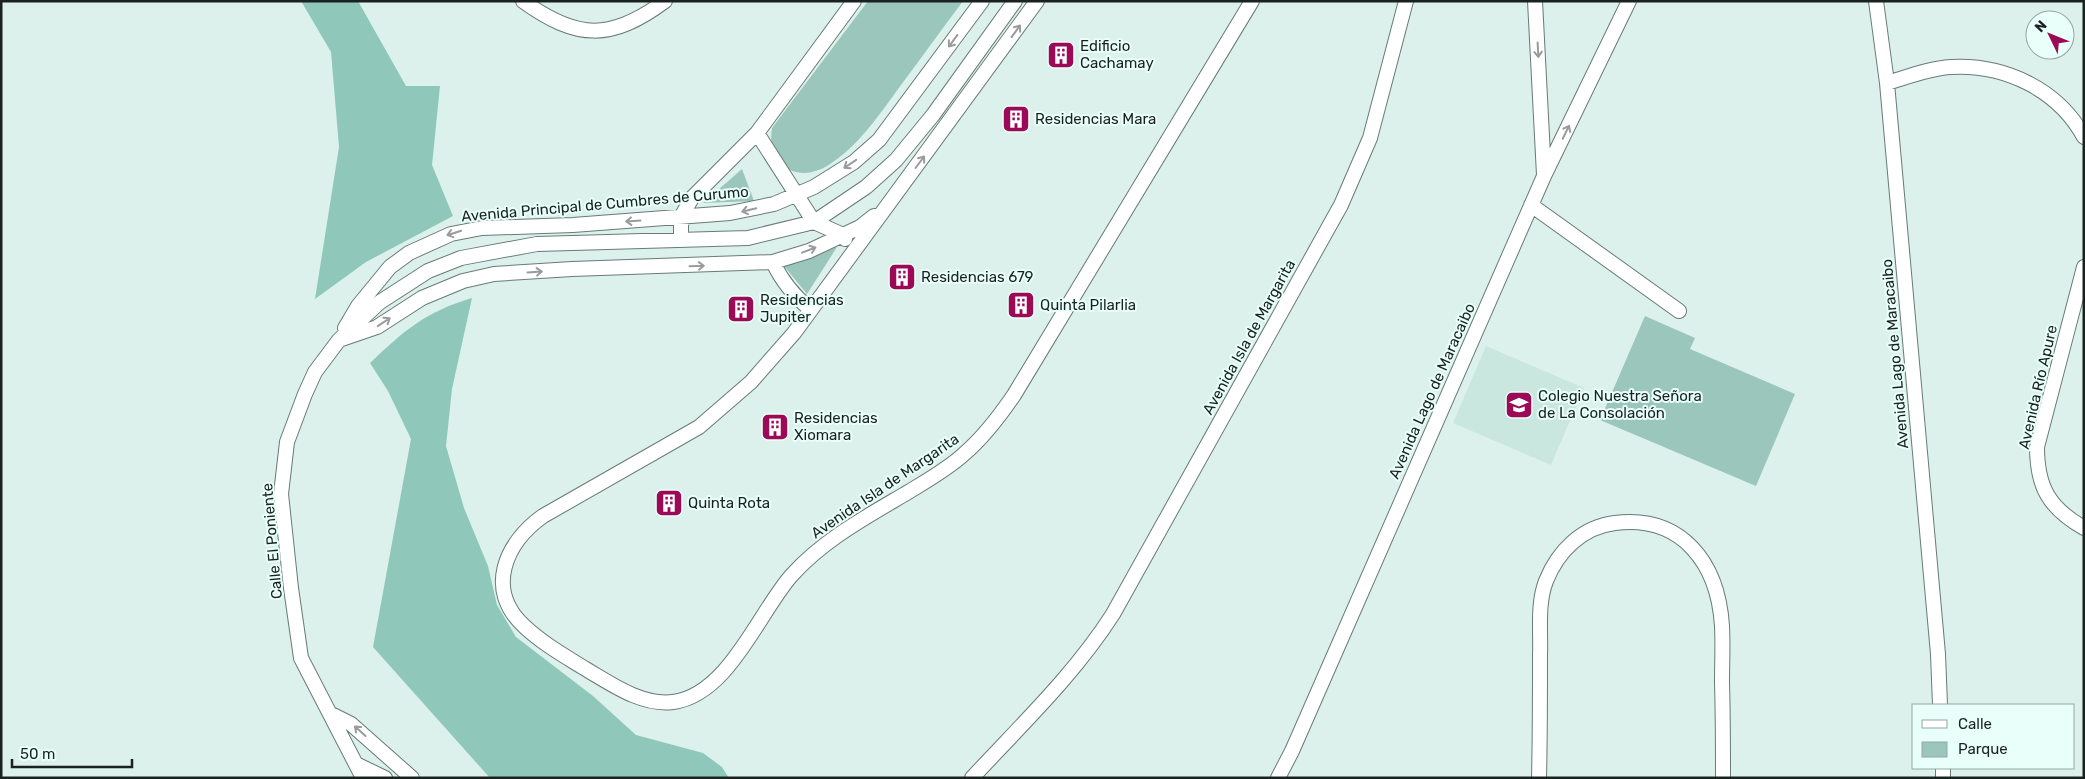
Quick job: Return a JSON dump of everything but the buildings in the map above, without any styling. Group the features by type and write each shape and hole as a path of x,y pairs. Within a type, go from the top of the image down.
{"street":[{"path":"523,1 546,17 569,28 592,30 616,28 641,19 665,1"},
{"path":"681,240 681,217 692,198 757,133 854,1"},
{"name":"Avenida Principal de Cumbres de Curumo","path":"339,340 358,306 390,266 409,253 451,234 482,228 573,225 741,212 796,196 854,162 880,140 982,1"},
{"path":"339,340 380,302 428,271 461,258 536,244 748,238 814,222 866,187 896,160 933,115 1015,1"},
{"path":"773,262 785,284 811,310 1037,1"},
{"name":"Avenida Isla de Margarita","path":"811,310 751,382 699,427 531,525 508,556 503,572 504,589 509,607 523,626 550,647 615,687 640,697 672,702 701,692 715,680 733,658 791,576 810,557 840,532 927,481 963,456 990,429 1047,343 1252,1"},
{"name":"Avenida Isla de Margarita","path":"972,778 1070,673 1094,644 1113,614 1342,205 1370,138 1406,1"},
{"name":"Avenida Lago de Maracaibo","path":"1278,778 1292,751 1544,176 1535,1"},
{"path":"1544,176 1630,1"},
{"name":"Avenida Lago de Maracaibo","path":"1876,1 1887,83 1938,654 1940,704"},
{"path":"1887,83 1949,67 1975,67 2010,75 2046,92 2072,118 2084,136"},
{"path":"757,133 814,222 843,235 853,252"},
{"path":"339,340 377,327 422,298 443,288 494,274 773,262 809,250 860,227 891,201"},
{"path":"1531,205 1680,311"},
{"name":"Avenida Río Apure","path":"2084,267 2037,447 2037,461 2042,484 2050,500 2065,516 2084,528"},
{"name":"Calle El Poniente","path":"339,340 315,372 305,394 287,442 281,494 298,646 307,671 333,715 361,772"},
{"path":"1539,778 1541,618 1546,582 1560,553 1573,540 1590,530 1612,523 1630,521 1666,528 1682,537 1705,563 1712,579 1722,625 1723,778"},
{"name":"Calle El Poniente","path":"333,715 351,724 412,778"},
{"path":"383,753 369,757 361,772 385,778"}],"shaded area":[{"name":"Colegio Nuestra Señora de La Consolación","path":"1486,346 1584,388 1551,465 1453,423"}],"green space":[{"path":"301,1 358,1 406,86 440,86 432,165 453,216 366,262 315,299 339,147 331,52"},
{"path":"868,1 963,1 877,118 849,149 821,169 803,173 792,171 781,164 773,152 771,142 772,128"},
{"path":"742,169 754,201 703,203"},
{"path":"837,247 807,294 784,266"},
{"path":"472,298 452,389 446,446 464,508 488,566 497,605 516,637 593,696 636,735 703,753 722,767 729,778 490,778 373,647 411,439 388,391 370,363 416,323 441,309"},
{"path":"1645,316 1695,338 1690,349 1795,394 1756,486 1600,420"}],"place":[{"name":"Edificio Cachamay","path":"1061,55"},
{"name":"Residencias Mara","path":"1016,119"},
{"name":"Residencias 679","path":"902,277"},
{"name":"Quinta Pilarlia","path":"1021,305"},
{"name":"Residencias Jupiter","path":"741,309"},
{"name":"Colegio Nuestra Señora de La Consolación","path":"1519,405"},
{"name":"Residencias Xiomara","path":"775,427"},
{"name":"Quinta Rota","path":"669,503"}]}
